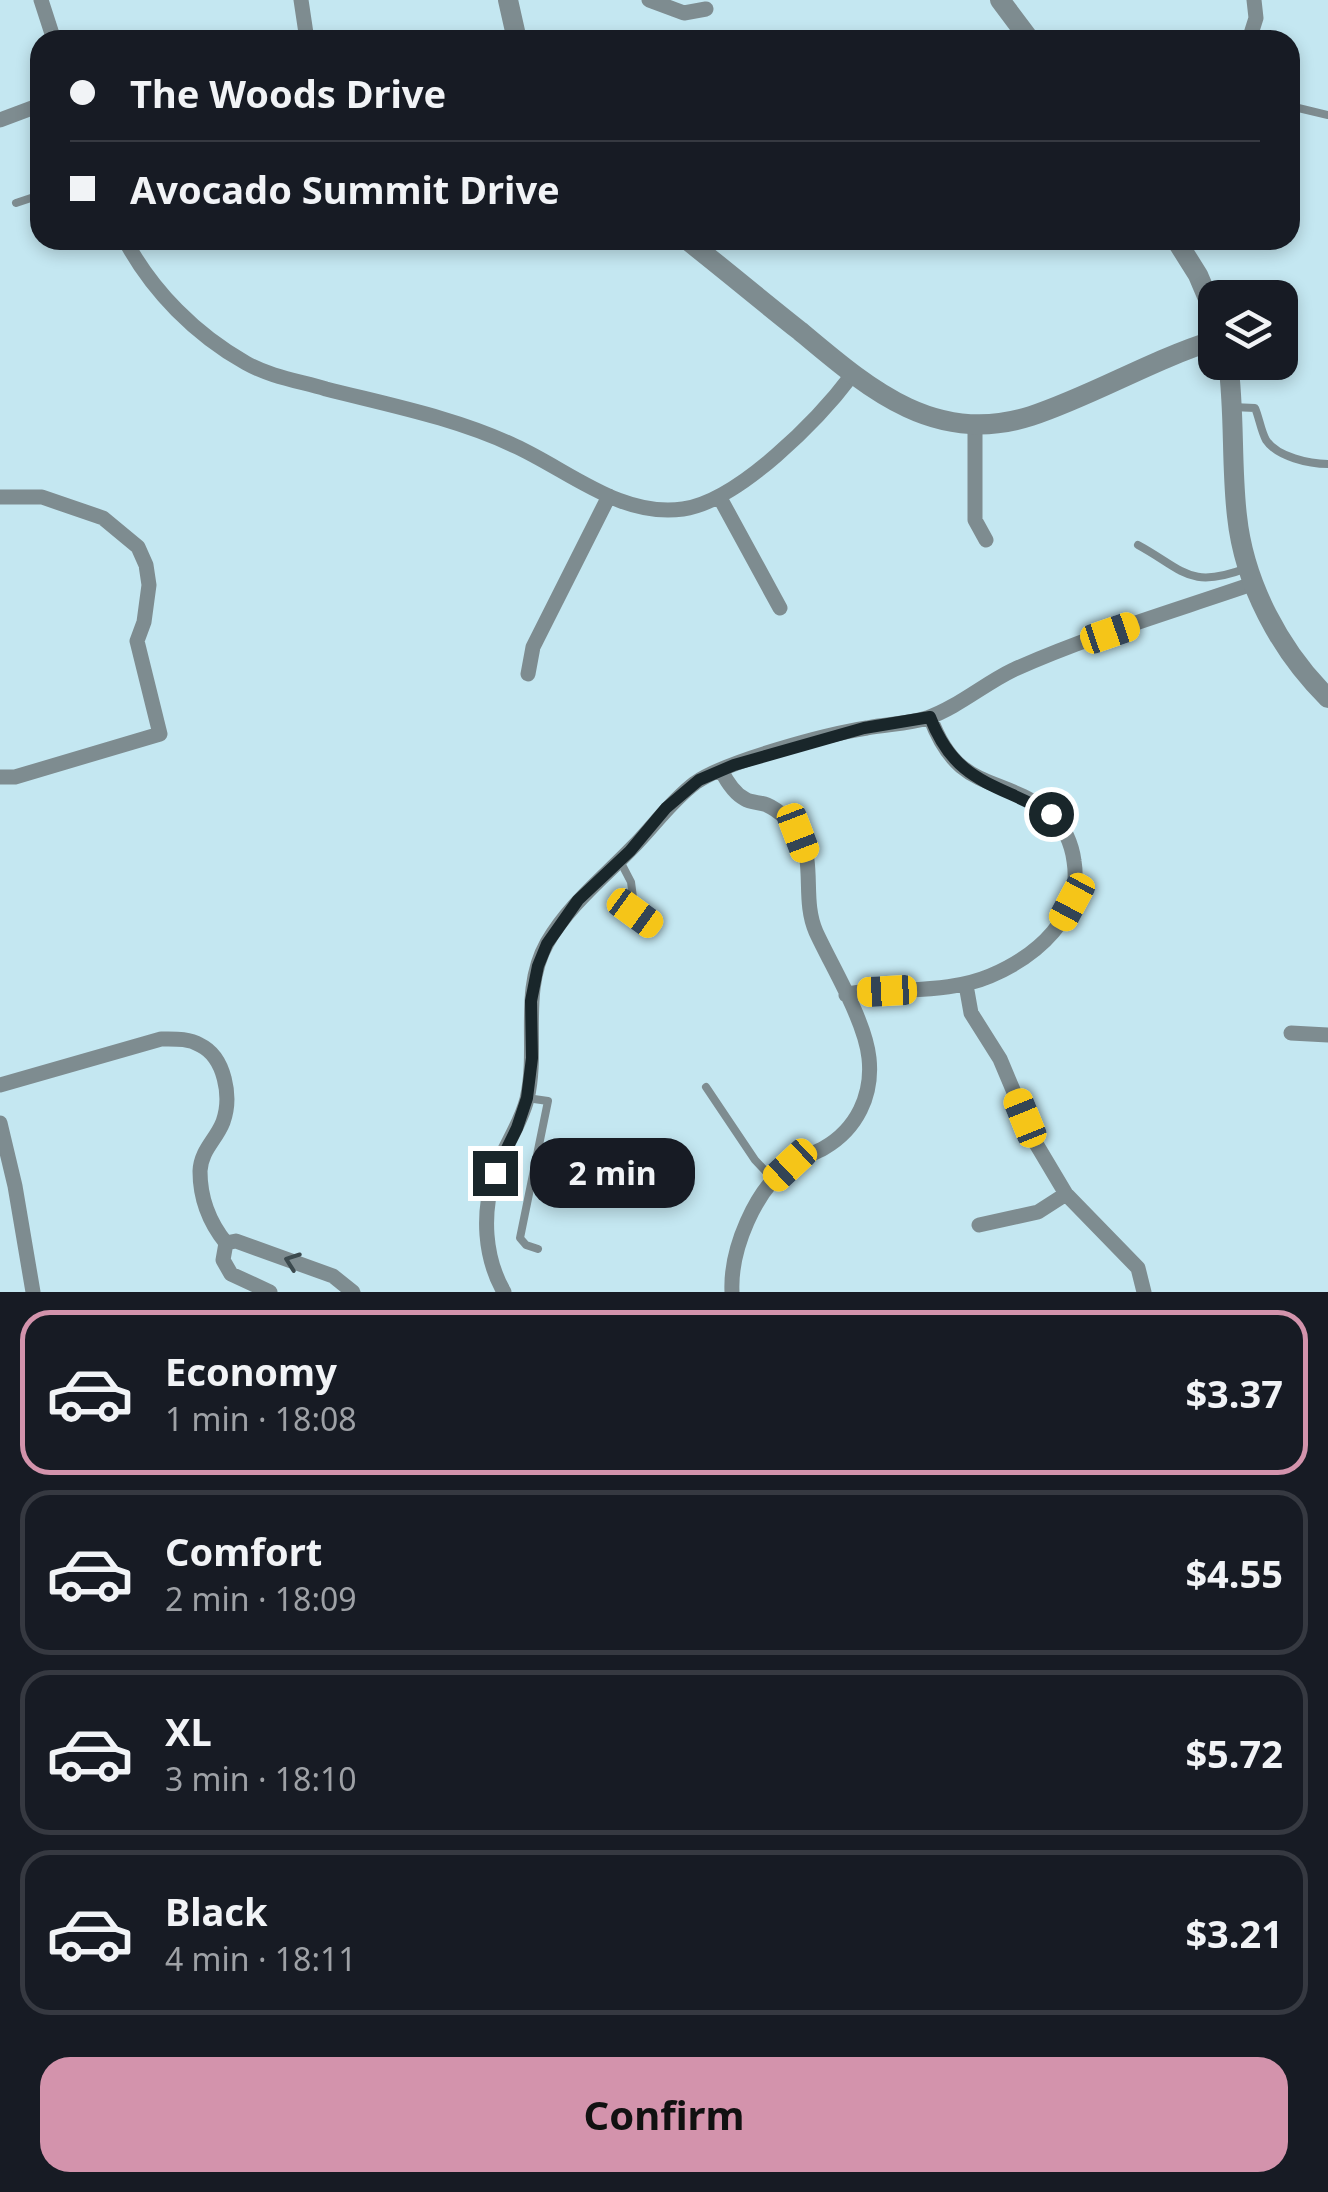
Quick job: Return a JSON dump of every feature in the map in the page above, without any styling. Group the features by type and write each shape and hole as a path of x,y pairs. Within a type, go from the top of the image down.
{"street":[{"path":"41,0 51,30"},
{"path":"301,0 306,30"},
{"path":"508,0 515,30"},
{"path":"648,0 684,14 706,9"},
{"path":"1000,0 1022,30"},
{"path":"1252,30 1256,18 1254,0"},
{"path":"0,120 30,109"},
{"path":"132,250 158,288 190,322 262,372 460,424 514,445 635,506 663,510 692,508 720,498 810,427 852,375"},
{"path":"699,250 852,375 901,406 938,419 975,424 1034,415 1198,345"},
{"path":"1182,250 1200,280"},
{"path":"1230,380 1237,519 1252,575 1286,648 1328,698"},
{"path":"975,424 975,520 986,540"},
{"path":"0,497 42,496 102,518 138,547 149,585 138,641 160,734 16,777 0,776"},
{"path":"528,674 533,647 610,496"},
{"path":"720,498 780,608"},
{"path":"504,1292 492,1272 486,1238 489,1199 495,1173 527,1098 532,1058 531,1001 538,966 547,944 578,900 666,808 699,780 720,770 834,736 930,717 1010,672 1252,575"},
{"path":"846,995 966,985 1031,955 1046,941 1072,902 1076,872 1063,829 1051,814 960,768 940,743 930,717"},
{"path":"720,770 744,799 778,811 798,833 808,860 806,893 815,930 830,955 869,1058 868,1092 852,1125 828,1146 790,1165 756,1206 732,1266 732,1292"},
{"path":"966,985 971,1013 1000,1058 1035,1142 1066,1194 1138,1268 1144,1292"},
{"path":"1291,1034 1328,1034"},
{"path":"0,1085 162,1039 180,1038 203,1046 221,1068 227,1097 224,1121 202,1156 202,1195 213,1226 226,1243 223,1260 231,1274 270,1292"},
{"path":"0,1122 32,1292"},
{"path":"979,1225 1038,1212 1066,1194"},
{"path":"226,1243 236,1241 333,1276 352,1292"}],"lane":[{"path":"1300,108 1328,115"},
{"path":"16,203 30,198"},
{"path":"1232,407 1255,408 1267,440 1278,450 1309,463 1328,464"},
{"path":"1138,545 1190,578 1252,575"},
{"path":"619,859 631,882 635,913 654,927"},
{"path":"706,1088 755,1160 774,1180"},
{"path":"527,1098 548,1100 520,1238 538,1249"}],"route":[{"path":"495,1173 527,1098 532,1058 531,1001 547,944 578,900 630,851 666,808 699,780 734,765 819,740 930,717 940,743 960,768 1051,814"}]}
